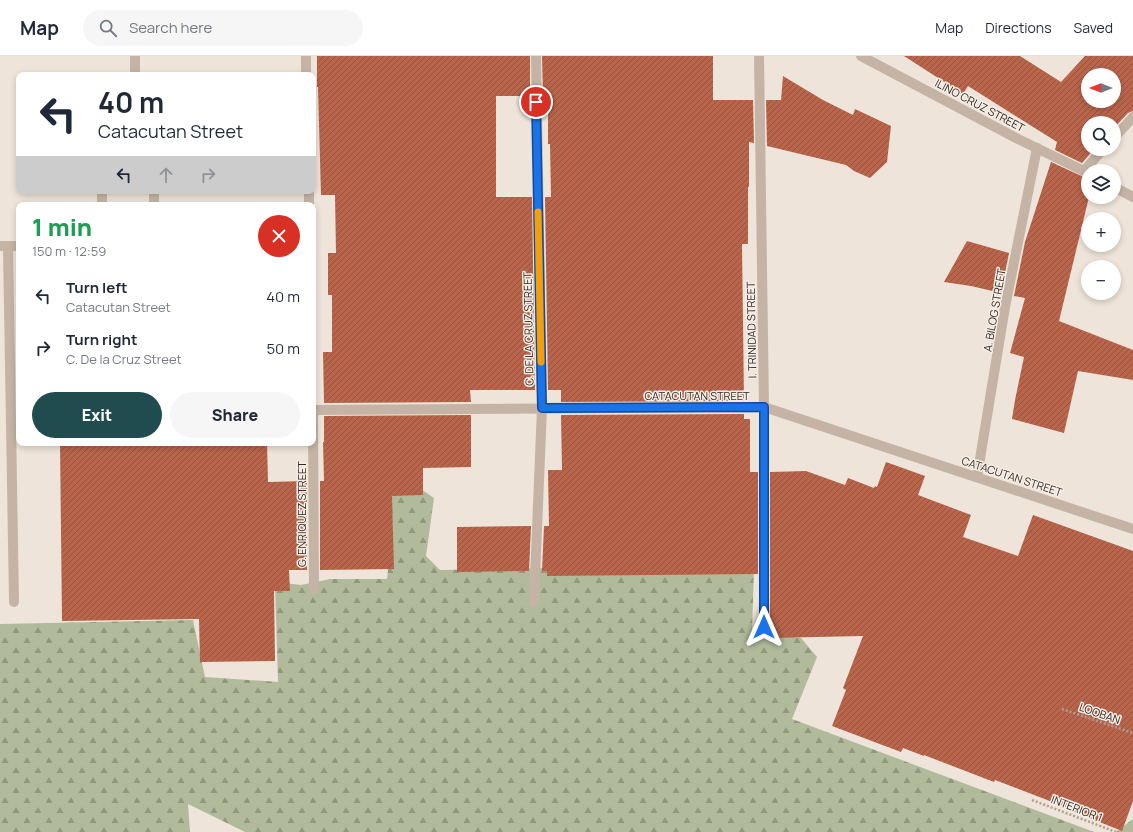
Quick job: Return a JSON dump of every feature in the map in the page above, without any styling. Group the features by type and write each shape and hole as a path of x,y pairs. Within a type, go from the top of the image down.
{"street":[{"path":"135,56 135,72"},
{"path":"306,56 306,72"},
{"name":"C. DE LA CRUZ STREET","path":"534,602 542,408 536,56"},
{"name":"I. TRINIDAD STREET","path":"759,56 764,407 764,627"},
{"name":"ILINO CRUZ STREET","path":"861,56 1081,170"},
{"path":"1121,130 1133,117"},
{"name":"A. BILOG STREET","path":"977,477 1006,307 1037,148"},
{"path":"1092,164 1099,156"},
{"path":"1121,191 1133,197"},
{"path":"14,602 4,246 16,246"},
{"name":"CATACUTAN STREET","path":"316,410 764,407 1133,529"},
{"name":"G. ENRIQUEZ STREET","path":"313,446 314,589"}],"path":[{"name":"LOOBAN","path":"1062,709 1133,733"},
{"name":"INTERIOR 1","path":"1032,800 1116,832"}],"green space":[{"path":"409,481 434,498 426,556 440,570 699,565 754,568 752,632 801,638 817,657 792,719 1094,832 245,832 188,804 190,832 0,832 0,624 193,620 205,677 278,682 275,582 301,585 330,579 387,579 393,523 358,521"},
{"path":"1133,819 1133,832 1116,832"}],"building":[{"path":"317,56 530,56 530,96 496,96 496,197 532,197 535,390 470,390 471,402 324,403 323,352 332,352 332,295 328,295 328,253 336,253 335,195 321,195"},
{"path":"542,56 713,56 713,100 753,100 754,143 749,142 748,244 742,244 744,401 561,402 561,390 548,390 545,197 551,197 550,144 548,144 548,98 543,96"},
{"path":"904,56 1020,56 1061,82 1085,56 1133,56 1133,111 1128,113 1121,120 1121,116 1081,116 1081,156 1088,156 1082,163 1055,150 1057,142 968,86 963,94"},
{"path":"783,76 823,100 853,115 855,109 891,126 887,162 870,178 854,171 846,165 767,146 766,100 781,100"},
{"path":"1051,162 1081,176 1081,204 1087,204 1085,212 1081,212 1081,230 1059,321 1133,350 1133,380 1078,371 1064,433 1012,419 1024,357 1010,353 1025,298 1014,296 1025,242"},
{"path":"967,241 1009,253 1001,293 944,282"},
{"path":"744,414 744,419 750,419 750,472 758,472 758,574 547,576 547,571 542,571 544,526 549,526 548,470 562,470 561,415"},
{"path":"471,415 471,467 423,468 423,495 392,496 394,569 320,570 320,481 324,481 324,416"},
{"path":"60,446 267,446 268,482 307,481 307,570 289,570 290,591 274,591 275,661 200,662 199,619 62,621"},
{"path":"886,462 925,476 918,495 971,515 963,537 1018,556 1033,515 1133,551 1133,801 1122,831 1067,809 1068,808 995,780 994,782 903,748 901,752 832,726 846,690 843,688 863,636 769,638 770,472 806,471 845,485 848,478 874,488 875,486 877,487"},
{"path":"531,526 529,571 457,572 457,527"}],"slow traffic":[{"path":"538,212 541,362"}],"route":[{"path":"536,102 542,408 764,407 764,627"}]}
